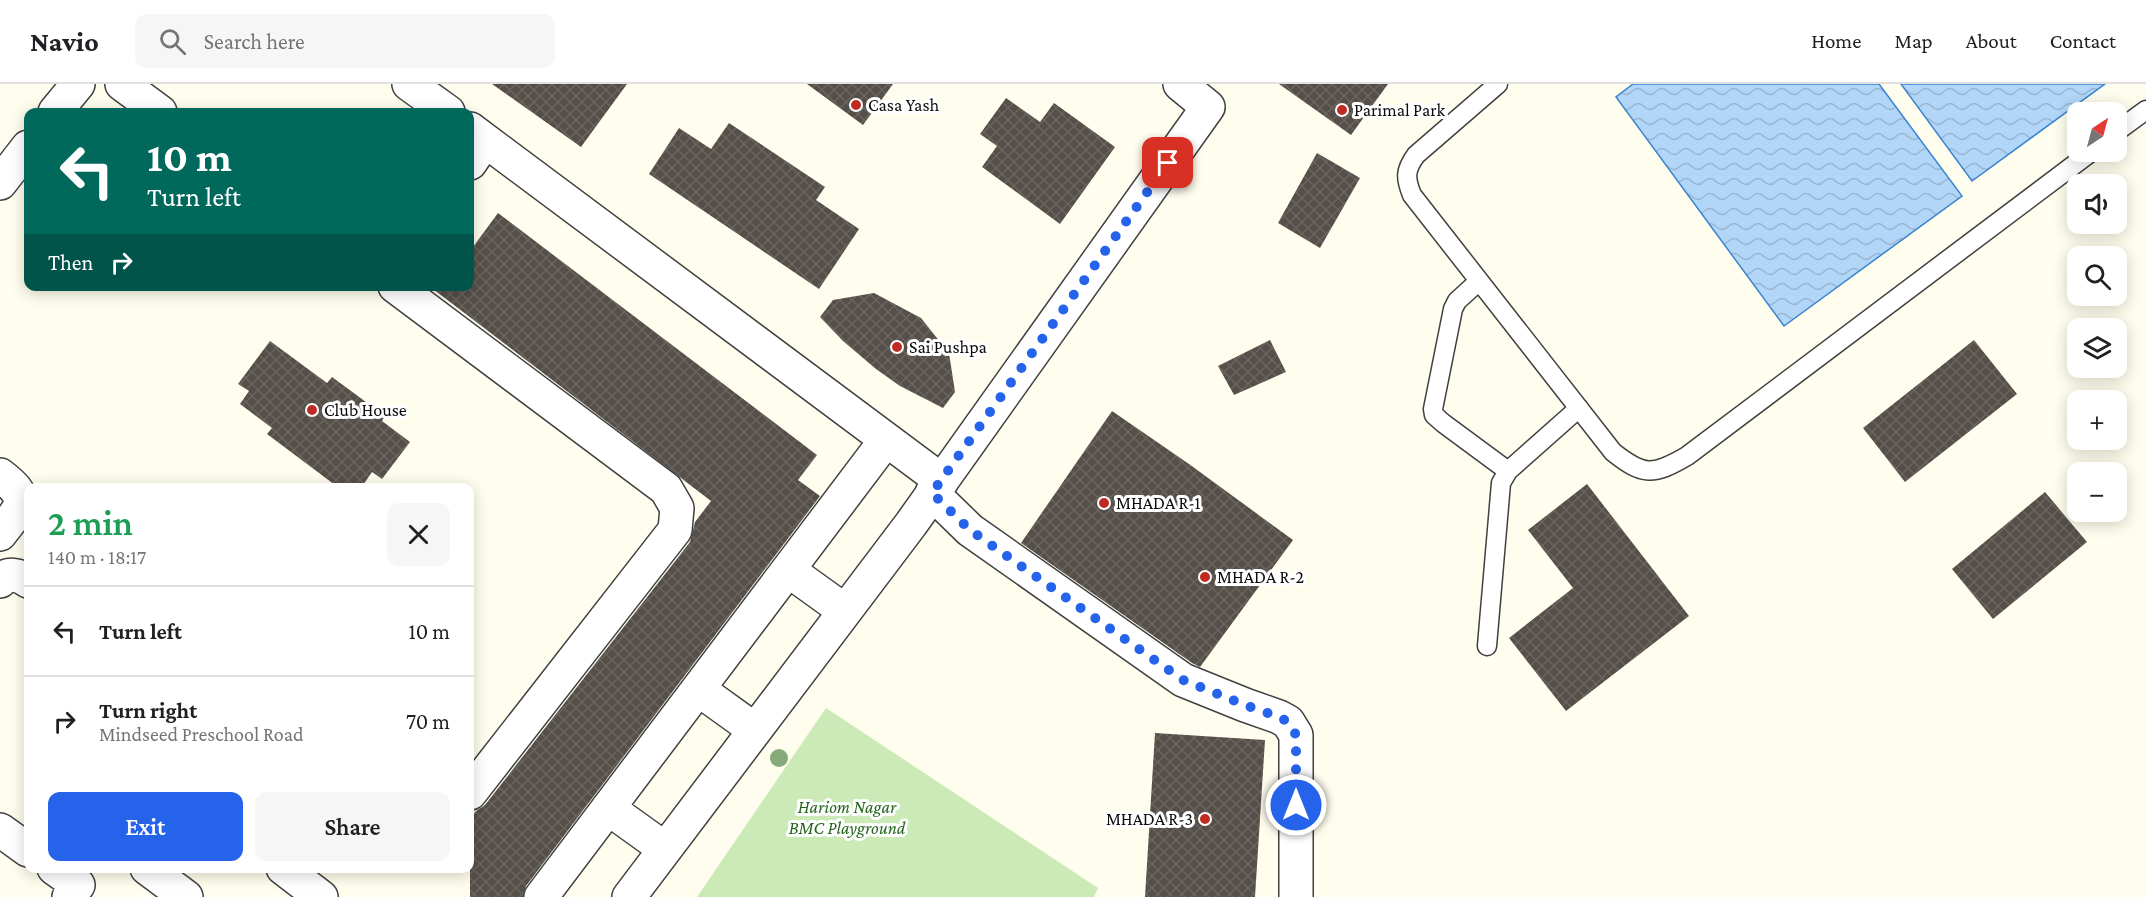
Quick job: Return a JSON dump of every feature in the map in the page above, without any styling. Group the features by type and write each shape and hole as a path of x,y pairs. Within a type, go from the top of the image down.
{"street":[{"path":"58,108 78,84"},
{"path":"122,84 155,108"},
{"path":"410,84 443,108"},
{"path":"629,897 937,487 1208,107 1180,84"},
{"path":"475,144 886,440 937,487 970,530 1183,680 1288,722 1296,735 1296,897"},
{"path":"0,183 24,152"},
{"path":"402,291 666,489 677,508 675,530 474,788"},
{"path":"541,897 886,440"},
{"path":"0,475 15,487 21,500 20,507 0,534"},
{"path":"788,570 845,610"},
{"path":"0,581 11,575 24,578"},
{"path":"698,689 755,730"},
{"path":"608,808 665,849"},
{"path":"0,830 24,847"},
{"path":"154,873 186,897"},
{"path":"290,873 321,897"}],"lane":[{"path":"1498,84 1416,155 1410,164 1406,180 1412,195 1613,452 1631,466 1649,472 1669,466 1687,456 2078,162"},
{"path":"2127,124 2146,110"},
{"path":"1479,281 1457,302 1453,309 1433,408 1434,415 1508,471"},
{"path":"1487,646 1498,494 1501,483 1508,471 1579,408"}],"green space":[{"name":"Hariom Nagar BMC Playground","path":"826,708 1098,888 1094,897 697,897"}],"water":[{"path":"1633,84 1879,84 1962,196 1784,326 1616,97"},
{"path":"1901,84 2105,84 2080,102 2067,102 2067,112 1972,181"}],"building":[{"path":"492,84 627,84 581,147"},
{"name":"Casa Yash","path":"807,84 893,84 863,125"},
{"name":"Parimal Park","path":"1279,84 1388,84 1351,135"},
{"path":"1006,98 1040,122 1054,103 1115,147 1060,224 982,167 997,146 980,134"},
{"path":"729,123 825,187 816,200 859,229 819,289 649,174 679,128 711,149"},
{"path":"1317,153 1360,178 1320,248 1278,223"},
{"path":"498,213 817,455 798,480 820,496 526,886 523,897 470,897 470,873 474,873 474,814 485,805 690,542 695,522 711,501 436,291 474,291 474,246"},
{"name":"Sai Pushpa","path":"874,293 921,318 949,353 955,392 943,408 900,386 876,369 843,341 820,317 833,300"},
{"path":"1270,340 1286,372 1234,395 1218,366"},
{"path":"1974,340 2017,394 1905,482 1863,428"},
{"name":"Club House","path":"270,341 327,383 332,377 385,416 382,421 410,442 382,479 372,472 364,483 332,483 267,434 272,428 240,404 249,391 238,384"},
{"path":"1112,411 1293,540 1200,667 1021,543"},
{"path":"1587,484 1689,616 1566,711 1509,638 1573,588 1528,530"},
{"path":"2045,492 2067,518 2067,522 2070,522 2087,542 1993,619 1952,569"},
{"name":"MHADA R-3","path":"1155,733 1265,740 1255,897 1145,897"}],"place":[{"name":"Casa Yash","path":"856,105"},
{"name":"Parimal Park","path":"1342,110"},
{"name":"Sai Pushpa","path":"897,347"},
{"name":"Club House","path":"312,410"},
{"name":"MHADA R-1","path":"1104,503"},
{"name":"MHADA R-2","path":"1205,577"},
{"name":"MHADA R-3","path":"1205,819"}],"route":[{"path":"1168,163 932,493 970,530 1183,680 1288,722 1296,735 1296,805"}]}
